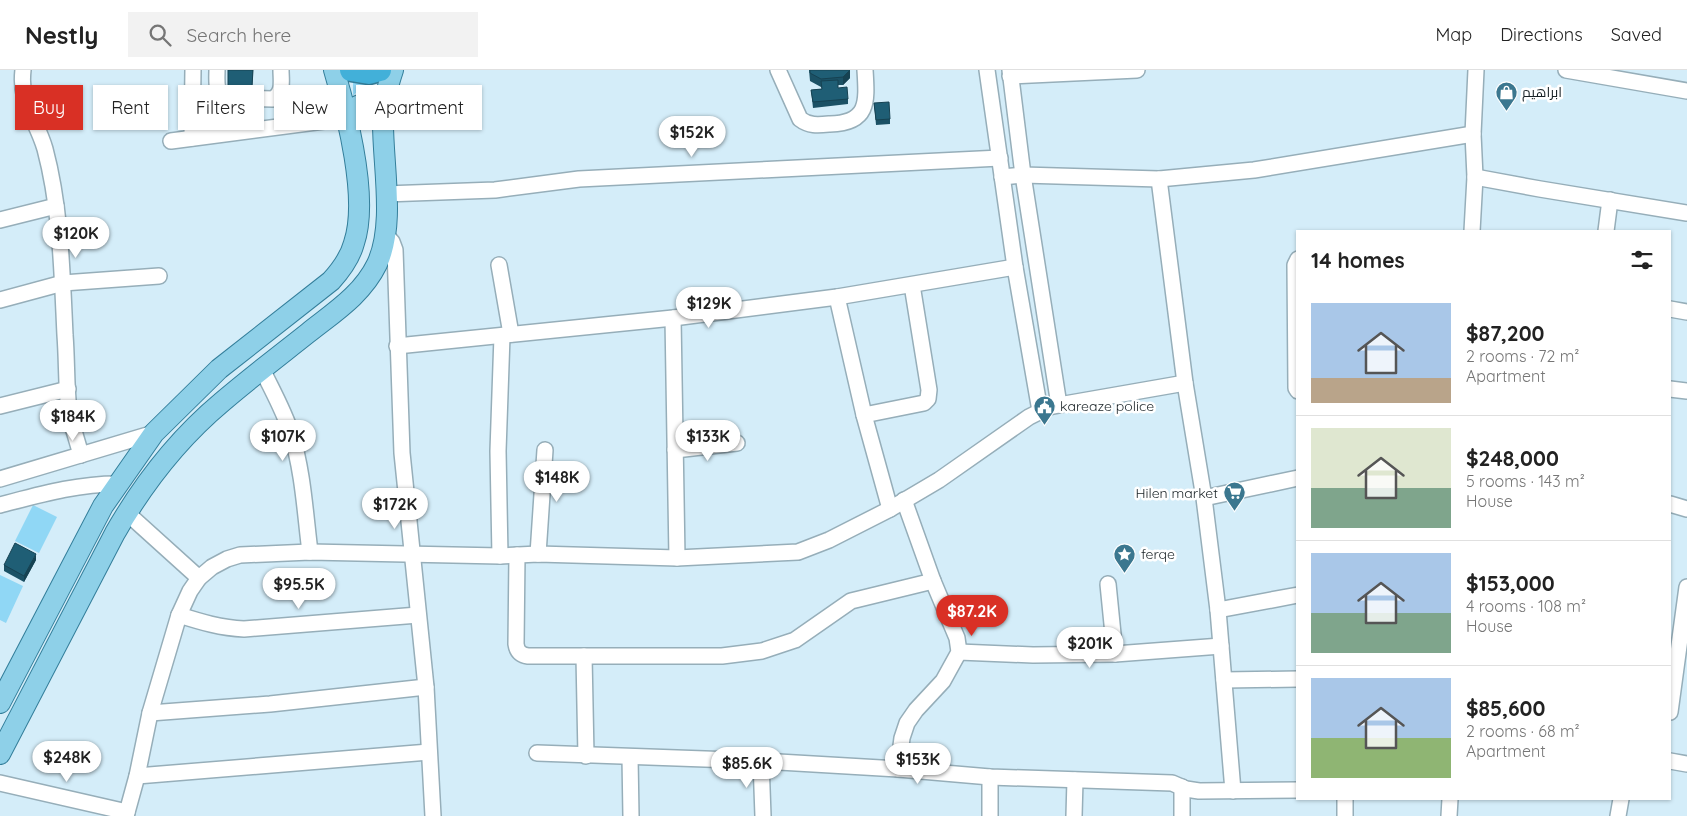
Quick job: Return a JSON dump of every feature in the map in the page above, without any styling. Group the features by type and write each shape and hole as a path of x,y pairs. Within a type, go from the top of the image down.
{"highway":[{"path":"351,70 369,73 380,70"}],"main road":[{"path":"1,701 103,506 154,433 219,369 331,282 342,269 355,242 359,211 355,164 347,118 334,70"},
{"path":"389,85 393,70"},
{"path":"347,118 353,108 356,107"},
{"path":"0,754 105,551 145,486 182,440 222,402 356,294 367,281 377,264 386,234 383,130"}],"street":[{"path":"23,70 21,84 23,97 39,131 45,150 56,206 63,283 69,409 81,455"},
{"path":"192,138 193,70"},
{"path":"217,70 217,89 225,98 270,99 276,97 281,91 281,70"},
{"path":"778,70 800,118 805,122 817,125 839,124 856,118 866,101 865,70"},
{"path":"987,70 1015,267 1040,411"},
{"path":"1059,405 1023,175 1010,73 1137,70"},
{"path":"1472,230 1475,177 1473,134 1476,70"},
{"path":"1566,70 1647,77 1687,90"},
{"path":"171,141 347,118"},
{"path":"1002,177 1023,175 1159,179 1254,170 1473,134"},
{"path":"385,194 495,190 579,179 1000,158"},
{"path":"1475,177 1687,212"},
{"path":"1159,179 1185,383 1204,498 1218,610 1233,791"},
{"path":"1606,230 1610,200"},
{"path":"0,220 56,206"},
{"path":"386,234 395,250 402,453 426,687 433,816"},
{"path":"1296,263 1296,388"},
{"path":"498,265 506,335 498,451 500,556"},
{"path":"398,346 673,318 837,297 1015,267"},
{"path":"0,300 63,283 159,276"},
{"path":"864,415 924,403 930,395 912,285"},
{"path":"837,297 864,415 890,509"},
{"path":"1671,309 1687,312"},
{"path":"673,318 677,558"},
{"path":"262,369 282,408 296,450 310,552"},
{"path":"0,783 127,814 150,712 179,615 190,591 199,578 212,567 227,559 240,556 310,552 500,556 538,554 677,558 798,552 829,540 890,509 939,480 1040,411 1059,405 1185,383"},
{"path":"0,406 68,389"},
{"path":"1671,389 1687,391"},
{"path":"0,479 154,433"},
{"path":"675,450 737,444"},
{"path":"538,554 545,450"},
{"path":"1204,498 1296,478"},
{"path":"0,505 67,488 94,484 117,484"},
{"path":"898,769 902,738 907,723 916,710 943,681 959,652 957,638 933,581 904,500"},
{"path":"1671,504 1687,509"},
{"path":"127,513 199,578"},
{"path":"517,555 516,649 524,656 722,656 762,651 794,640 851,601 933,581"},
{"path":"1108,584 1115,654"},
{"path":"1671,705 1687,587"},
{"path":"1218,610 1296,595"},
{"path":"179,615 212,626 244,629 418,615"},
{"path":"959,652 1033,655 1115,654 1221,646"},
{"path":"584,656 586,756"},
{"path":"1224,680 1296,679"},
{"path":"150,712 270,704 426,687"},
{"path":"137,776 429,752"},
{"path":"537,753 898,769 990,777 1172,783 1199,791 1296,790"},
{"path":"630,757 631,816"},
{"path":"1671,761 1687,764"},
{"path":"761,762 763,816"},
{"path":"990,777 990,816"},
{"path":"1074,816 1075,780"},
{"path":"1182,787 1182,816"},
{"path":"1345,800 1345,816"},
{"path":"1449,816 1450,800"},
{"path":"1618,816 1621,800"}],"shaded area":[{"path":"370,80 370,85 356,85 356,94 353,96 353,83 363,83"},
{"path":"33,505 57,517 39,553 15,541"},
{"path":"0,575 23,586 6,623 0,620"}],"building":[{"path":"228,70 253,70 252,85 228,85"},
{"path":"810,70 850,70 843,77 821,79 810,73"},
{"path":"838,80 838,88 847,87 848,99 813,102 811,90 822,89 821,81"},
{"path":"889,102 890,119 876,120 874,103"},
{"path":"15,543 36,554 24,576 4,565"}],"place":[{"name":"ابراهيم","path":"1506,111"},
{"name":"kareaze police","path":"1044,425"},
{"name":"Hilen market","path":"1234,512"},
{"name":"ferqe","path":"1125,573"}]}
